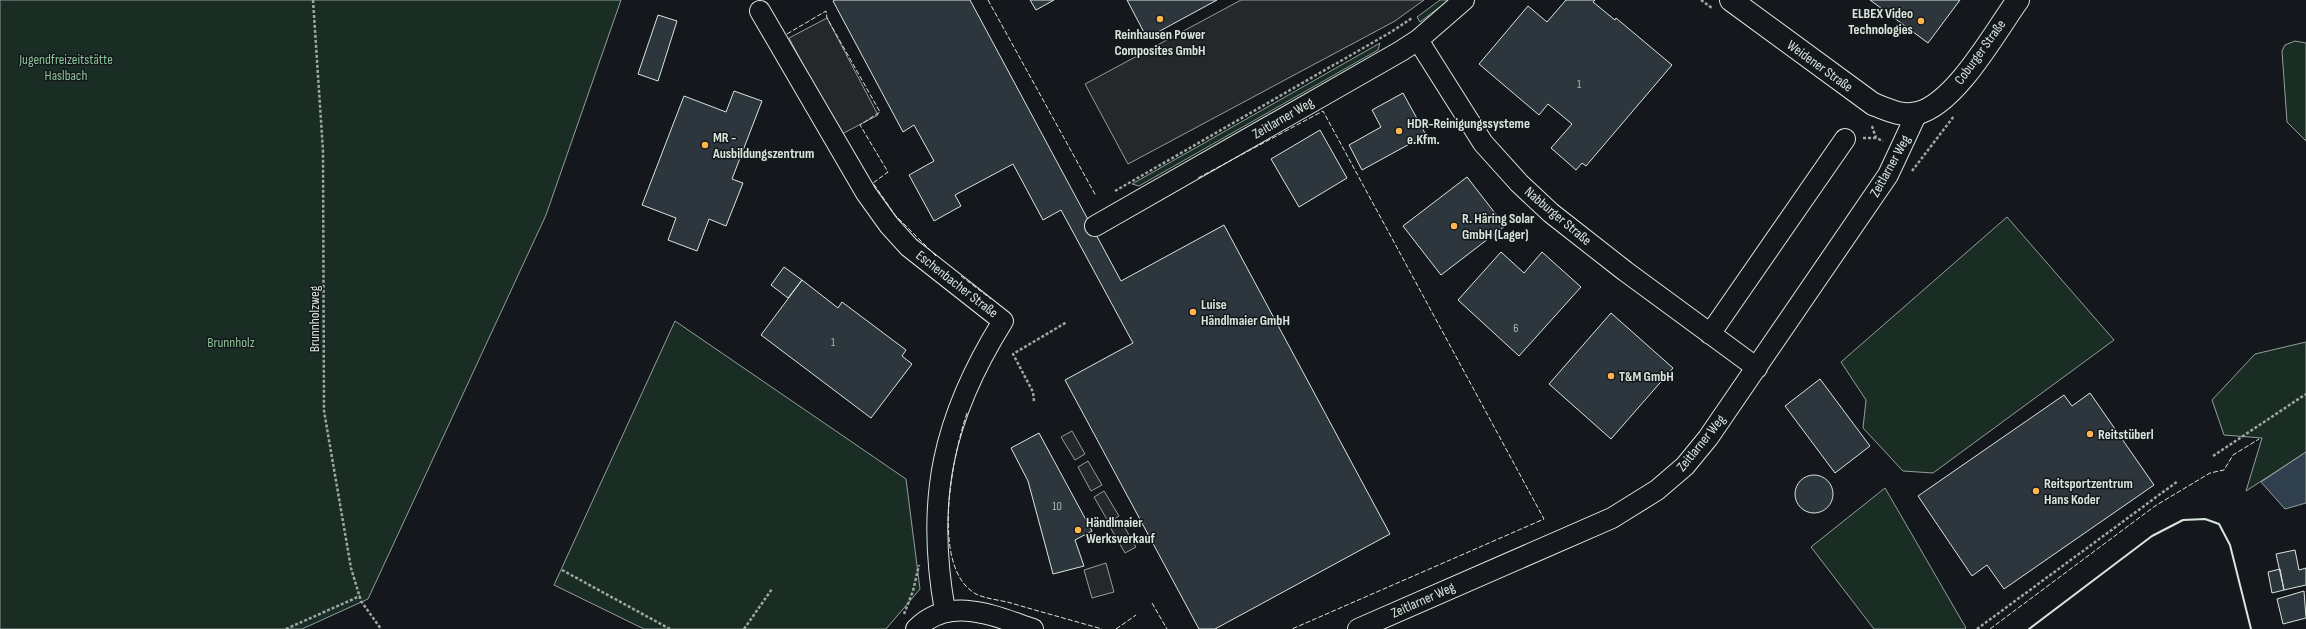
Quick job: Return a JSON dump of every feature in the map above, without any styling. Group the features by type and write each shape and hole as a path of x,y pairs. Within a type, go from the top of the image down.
{"main road":[{"name":"Coburger Straße","path":"1917,113 1938,103 1963,79 2018,0"},
{"name":"Weidener Straße","path":"1742,3 1873,104 1898,114 1917,113"}],"street":[{"name":"Zeitlarner Weg","path":"1095,226 1418,40 1464,0"},
{"name":"Eschenbacher Straße","path":"760,11 807,82 866,193 889,225 909,247 1003,321 984,351 965,389 949,435 939,481 936,532 938,573 945,611"},
{"name":"Nabburger Straße","path":"1418,40 1483,143 1519,183 1551,213 1757,368"},
{"name":"Zeitlarner Weg","path":"1358,629 1612,518 1658,490 1684,466 1708,438 1888,175 1917,113"},
{"path":"1710,334 1845,139"},
{"path":"916,629 925,620 945,611 964,609 983,612 1033,629"}],"path":[{"name":"Brunnholzweg","path":"313,0 323,151 324,411 351,568 360,596 381,629"},
{"path":"1109,195 1391,32 1417,15"},
{"path":"1034,401 1033,392 1013,354 1067,322"},
{"path":"2213,456 2306,394"},
{"path":"1977,629 2178,481"},
{"path":"562,570 670,629"},
{"path":"744,629 772,589"},
{"path":"286,629 360,596"}],"green space":[{"name":"Brunnholz","path":"0,0 621,0 546,215 368,599 302,629 0,629"},
{"path":"1440,0 1449,0 1420,22 1417,17"},
{"path":"2295,41 2306,43 2306,141 2287,122 2282,51 2285,45"},
{"path":"1380,43 1378,50 1139,186 1132,184"},
{"path":"2007,217 2114,340 1933,473 1903,471 1863,428 1866,400 1841,362"},
{"path":"675,321 906,479 920,589 886,629 644,629 554,585"},
{"path":"2306,342 2306,452 2246,491 2262,438 2224,435 2212,400 2255,354"},
{"path":"1885,488 1966,628 1965,629 1874,629 1811,547"}],"shaded area":[{"path":"1241,0 1424,0 1395,21 1128,164 1085,84"},
{"path":"827,18 878,115 840,135 789,38"},
{"path":"1072,431 1085,454 1075,460 1061,437"},
{"path":"1088,461 1102,485 1091,491 1078,467"},
{"path":"1104,491 1119,516 1109,523 1094,497"},
{"path":"1121,521 1136,547 1125,553 1110,527"},
{"path":"1106,563 1114,592 1092,598 1084,570"}],"water":[{"path":"2306,452 2306,503 2285,509 2261,482"}],"building":[{"name":"Luise Händlmaier GmbH","path":"970,0 1121,281 1224,225 1390,534 1215,629 1199,629 1065,380 1133,343 1061,210 1043,220 1013,164 955,195 961,206 934,221 909,175 934,161 914,125 903,132 833,1"},
{"path":"1030,0 1054,0 1036,10"},
{"name":"Reinhausen Power Composites GmbH","path":"1127,0 1217,0 1147,38"},
{"path":"1566,0 1595,0 1593,2 1615,20 1616,18 1672,65 1586,166 1582,163 1576,170 1551,148 1572,124 1548,104 1539,115 1479,64 1528,6 1547,22"},
{"name":"ELBEX Video Technologies","path":"1870,0 1960,0 1928,43"},
{"path":"658,15 677,21 658,81 638,74"},
{"name":"MR - Ausbildungszentrum","path":"734,91 762,101 732,179 743,183 726,226 709,219 697,251 668,240 676,218 642,205 684,96 726,112"},
{"name":"HDR-Reinigungssysteme e.Kfm.","path":"1403,93 1426,135 1362,170 1349,145 1381,127 1372,110"},
{"path":"1320,130 1347,178 1299,207 1271,159"},
{"name":"R. Häring Solar GmbH (Lager)","path":"1467,177 1505,226 1441,275 1403,226"},
{"path":"1501,252 1524,273 1542,252 1581,287 1519,356 1458,300"},
{"path":"784,267 802,280 788,298 771,285"},
{"path":"802,280 838,308 842,302 906,350 902,356 912,364 871,418 761,335"},
{"name":"T&M GmbH","path":"1611,313 1673,368 1611,439 1549,384"},
{"path":"1820,379 1870,446 1835,473 1785,406"},
{"name":"Reitsportzentrum Hans Koder","path":"2090,393 2154,485 2004,589 1987,565 1972,576 1918,496 2064,395 2072,406"},
{"path":"1039,433 1092,531 1075,540 1084,566 1053,574 1028,481 1011,448"},
{"path":"1814,475 1824,478 1830,484 1833,494 1830,504 1824,510 1814,513 1804,510 1798,504 1795,494 1798,484 1804,478"},
{"path":"2295,550 2299,570 2306,568 2306,585 2284,590 2276,554"},
{"path":"2280,569 2284,590 2272,593 2268,572"},
{"path":"2304,591 2306,618 2283,624 2277,599"}],"fence":[{"path":"988,0 1096,196"},
{"path":"787,34 826,11 827,18 880,112 860,125 888,172 873,183 895,215 936,256"},
{"path":"1198,178 1323,111 1544,519 1292,629"},
{"path":"961,276 991,299"},
{"path":"967,413 961,431 951,481 949,509 949,536 953,561 962,580 980,596 1011,603 1102,629"},
{"path":"1990,629 2155,506 2210,473 2224,470 2233,455 2259,439"},
{"path":"1152,603 1167,629"},
{"path":"1116,629 1136,615"}],"wall":[{"path":"2029,629 2152,536 2183,520 2205,519 2219,524 2230,545 2251,629"}],"place":[{"name":"Reinhausen Power Composites GmbH","path":"1160,19"},
{"name":"ELBEX Video Technologies","path":"1921,21"},
{"name":"HDR-Reinigungssysteme e.Kfm.","path":"1399,131"},
{"name":"MR - Ausbildungszentrum","path":"705,145"},
{"name":"R. Häring Solar GmbH (Lager)","path":"1454,226"},
{"name":"Luise Händlmaier GmbH","path":"1193,312"},
{"name":"T&M GmbH","path":"1611,376"},
{"name":"Reitstüberl","path":"2090,434"},
{"name":"Reitsportzentrum Hans Koder","path":"2036,491"},
{"name":"Händlmaier Werksverkauf","path":"1078,530"}],"park label":[{"name":"Jugendfreizeitstätte Haslbach","path":"66,68"}]}
